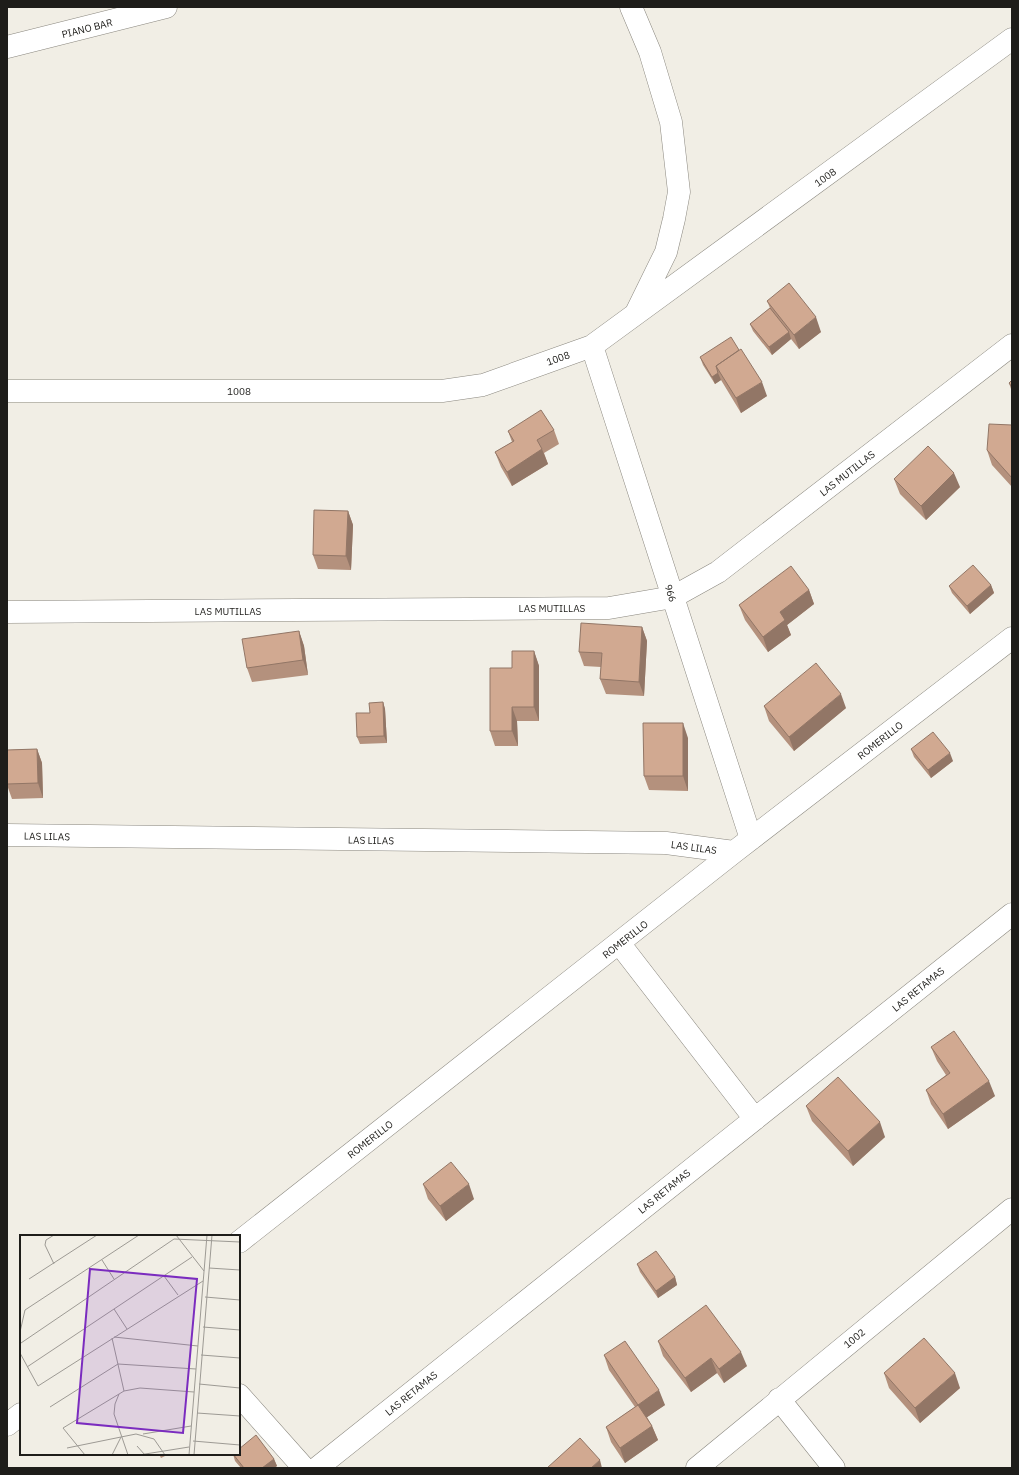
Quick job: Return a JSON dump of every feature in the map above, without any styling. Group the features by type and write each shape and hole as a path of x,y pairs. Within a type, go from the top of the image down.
{"street":[{"name":"PIANO BAR","path":"7,47 166,7"},
{"path":"631,7 650,52 671,122 679,192 666,252 635,316"},
{"name":"1008","path":"7,391 442,391 483,385 592,346 1012,39"},
{"name":"LAS MUTILLAS","path":"7,612 609,608 673,597 718,572 1012,345"},
{"name":"966","path":"592,346 751,839"},
{"name":"ROMERILLO","path":"240,1241 734,852 1012,638"},
{"name":"LAS LILAS","path":"7,835 666,843 734,852"},
{"name":"LAS RETAMAS","path":"317,1468 1012,914"},
{"path":"619,943 755,1119"},
{"name":"1002","path":"697,1468 779,1399 1012,1209"},
{"path":"240,1396 304,1468"},
{"path":"779,1399 834,1468"},
{"path":"7,1425 20,1415"}],"building":[{"path":"789,283 816,317 794,335 767,301"},
{"path":"770,308 789,332 769,347 750,324"},
{"path":"731,337 739,350 716,366 718,373 712,377 700,357"},
{"path":"741,349 762,382 736,398 716,366"},
{"path":"1012,380 1012,387 1009,383"},
{"path":"541,410 554,430 537,440 542,449 507,472 495,452 514,441 508,431"},
{"path":"989,424 1012,425 1012,478 987,450"},
{"path":"928,446 954,473 921,506 894,479"},
{"path":"314,510 348,511 346,556 313,555"},
{"path":"973,565 991,585 967,606 949,586"},
{"path":"791,566 809,590 780,612 785,620 763,637 739,605"},
{"path":"581,623 642,627 639,682 600,679 602,653 579,652"},
{"path":"299,631 303,660 247,668 242,639"},
{"path":"512,651 534,651 534,707 512,707 512,731 490,731 490,668 512,668"},
{"path":"816,663 841,694 789,737 764,706"},
{"path":"383,702 384,736 357,737 356,713 370,713 369,703"},
{"path":"643,723 683,723 683,776 644,776"},
{"path":"933,732 950,753 928,770 911,749"},
{"path":"37,749 38,783 7,784 7,750"},
{"path":"954,1031 989,1081 943,1114 926,1090 950,1073 931,1047"},
{"path":"838,1077 880,1122 848,1151 806,1106"},
{"path":"451,1162 469,1184 440,1206 423,1184"},
{"path":"656,1251 675,1277 656,1291 637,1264"},
{"path":"706,1305 741,1352 719,1369 711,1358 685,1378 658,1341"},
{"path":"924,1338 955,1373 915,1408 884,1373"},
{"path":"625,1341 659,1390 638,1405 604,1355"},
{"path":"638,1405 652,1426 620,1448 606,1427"},
{"path":"256,1435 274,1459 262,1468 244,1468 234,1455 240,1455 240,1448"},
{"path":"580,1438 600,1460 591,1468 547,1468"}]}
